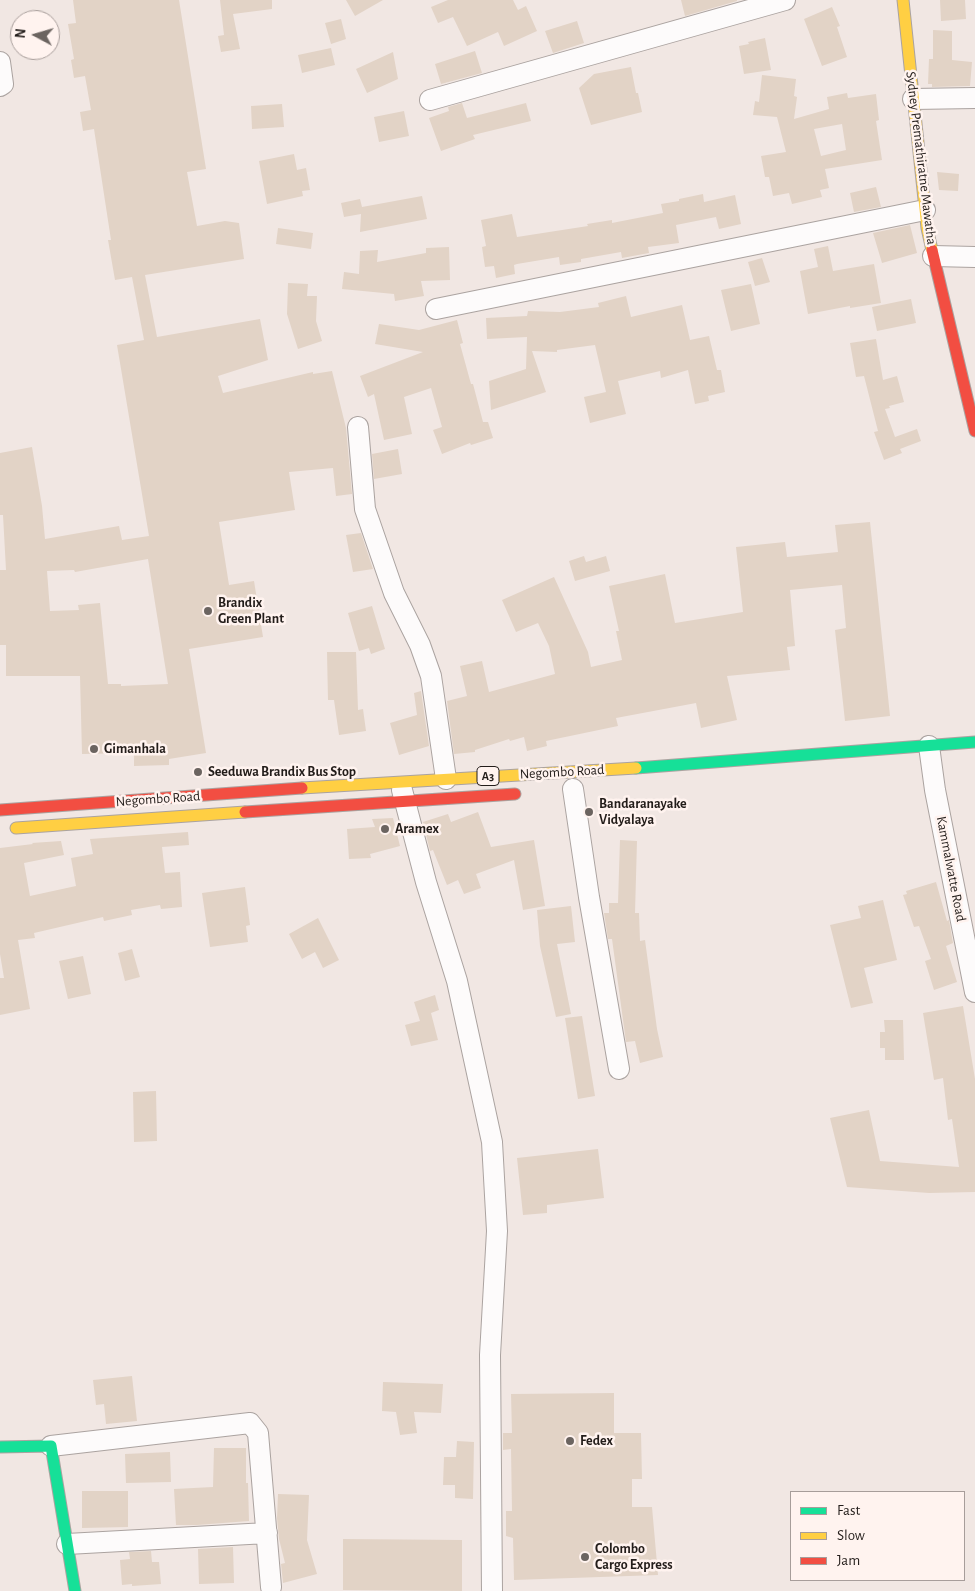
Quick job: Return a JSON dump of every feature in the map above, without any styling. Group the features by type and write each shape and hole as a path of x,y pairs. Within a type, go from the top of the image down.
{"main road":[{"name":"Sydney Premathiratne Mawatha","path":"903,0 927,228 975,431"},
{"name":"Negombo Road","path":"0,810 399,781 590,771 930,760 975,742"},
{"name":"Negombo Road","path":"7,828 524,793"},
{"path":"0,1447 51,1446 75,1591"}],"street":[{"path":"430,100 785,0"},
{"path":"0,62 3,84 0,86"},
{"path":"913,99 975,98"},
{"path":"436,309 925,210"},
{"path":"933,256 975,257"},
{"path":"358,427 365,509 394,594 420,645 431,676 446,779"},
{"name":"Kammalwatte Road","path":"930,760 975,992"},
{"path":"399,781 426,882 457,981 492,1142 497,1231 490,1355 492,1591"},
{"path":"573,789 589,898 619,1070"},
{"path":"51,1446 250,1423 258,1433 271,1587"},
{"path":"67,1544 267,1532"}],"building":[{"path":"73,0 179,0 206,169 187,172 197,226 225,221 239,223 244,259 145,275 157,337 260,319 268,360 218,376 223,393 313,372 313,374 332,371 346,428 352,494 336,496 333,468 289,472 295,510 219,522 229,585 254,581 263,637 189,649 206,753 169,759 169,765 134,766 134,753 82,754 80,676 6,676 6,645 0,645 0,570 6,570 3,515 0,515 0,453 32,447 42,506 45,539 119,526 122,540 149,536 117,345 144,340 132,277 115,280 108,240 111,240 94,129 83,131 80,112 91,110 85,76 74,78 71,60 74,59 68,24 76,23","holes":["148,559 168,684 121,686 121,684 108,684 100,603 78,605 79,610 50,611 47,571 74,570 75,572"]},
{"path":"220,0 272,0 272,9 233,14 240,49 221,52 218,36 224,35"},
{"path":"346,0 383,0 355,16"},
{"path":"448,0 513,0 518,10 526,6 537,31 504,46 498,32 467,46 453,17 438,23 431,7"},
{"path":"681,0 737,0 737,1 685,16"},
{"path":"940,0 965,0 966,19 941,21"},
{"path":"832,7 840,26 837,27 847,57 822,66 804,19"},
{"path":"341,19 346,39 331,44 325,23"},
{"path":"577,21 584,43 553,53 545,31"},
{"path":"933,30 952,31 952,60 972,62 970,86 932,87 932,84 928,84 929,59 933,59"},
{"path":"765,38 771,70 744,74 739,46"},
{"path":"331,48 335,65 302,73 298,55"},
{"path":"475,51 482,73 441,84 435,64"},
{"path":"393,52 398,79 367,93 356,69"},
{"path":"631,67 642,112 591,125 579,88 594,74"},
{"path":"762,75 796,79 794,96 797,97 794,119 829,109 827,97 847,93 848,98 876,94 879,120 876,121 882,160 825,169 829,188 820,190 822,197 792,204 789,193 773,196 769,177 765,177 761,156 786,152 777,117 753,115 755,101 759,102","holes":["842,124 846,150 821,156 814,129"]},
{"path":"462,103 467,118 526,103 531,121 473,135 475,139 441,151 429,118 449,111 448,107"},
{"path":"282,104 284,127 252,129 251,106"},
{"path":"404,111 409,136 379,142 374,117"},
{"path":"294,154 297,170 306,168 310,190 302,191 303,196 267,204 259,161"},
{"path":"937,172 959,174 958,191 939,190"},
{"path":"876,187 881,207 854,212 850,193"},
{"path":"703,194 704,202 735,195 741,224 719,229 716,217 676,225 679,243 648,247 649,253 622,258 621,252 560,265 559,257 514,265 515,274 496,278 494,266 485,267 482,247 486,246 481,220 512,214 517,237 588,226 587,224 612,220 612,223 663,213 661,204"},
{"path":"422,196 427,219 360,232 361,214 344,217 341,203 360,199 362,207"},
{"path":"910,225 917,253 882,263 873,233"},
{"path":"278,228 313,233 311,249 276,244"},
{"path":"828,246 833,271 874,264 881,303 850,308 850,306 808,314 800,271 818,267 814,249"},
{"path":"449,247 450,280 421,281 424,296 395,301 394,294 342,289 344,272 359,274 360,251 378,250 377,262 426,253 426,248"},
{"path":"762,258 770,282 755,286 748,262"},
{"path":"288,283 308,284 307,296 317,296 316,321 322,341 298,349 287,314"},
{"path":"751,284 760,324 731,331 721,290"},
{"path":"626,296 631,317 682,305 690,340 709,336 717,370 721,370 725,392 708,396 709,401 695,404 688,370 661,378 660,371 618,381 626,414 590,423 584,397 606,392 595,345 557,350 557,352 532,351 546,392 491,410 489,381 526,369 527,337 487,339 486,318 527,316 528,311 560,312 599,307 598,303"},
{"path":"911,299 916,323 877,331 872,307"},
{"path":"457,320 463,343 460,344 471,384 473,384 483,422 488,422 493,438 471,445 470,443 442,454 433,430 442,427 431,388 404,397 412,434 384,440 374,394 368,397 360,376 423,352 375,344 379,324 419,330"},
{"path":"876,339 883,380 897,376 904,402 885,409 895,437 917,429 921,441 900,449 902,453 884,460 874,432 878,431 864,376 856,377 850,343"},
{"path":"398,449 402,474 374,479 372,454"},
{"path":"870,522 890,716 845,721 835,630 846,628 842,585 790,590 795,646 787,647 790,670 727,676 737,720 701,728 696,703 616,718 618,726 546,741 547,746 527,751 524,737 510,741 509,739 475,750 475,752 454,754 447,701 467,696 460,666 482,661 489,692 555,674 549,646 538,623 516,632 502,600 554,577 588,652 591,667 622,660 616,631 619,631 609,586 665,574 675,623 743,612 736,547 785,542 787,557 838,552 835,525"},
{"path":"361,533 373,569 353,572 346,535"},
{"path":"584,556 586,562 606,556 610,571 575,581 569,561"},
{"path":"372,606 385,649 371,654 369,648 359,651 348,613"},
{"path":"327,652 356,652 358,710 363,709 366,731 339,735 334,700 328,700"},
{"path":"421,691 429,746 399,755 390,723 417,715 414,693"},
{"path":"478,812 491,847 534,840 545,906 523,910 514,860 476,874 481,888 464,894 458,880 447,885 433,850 430,851 423,822 448,814 451,822"},
{"path":"393,818 400,846 370,854 371,858 349,859 347,829 375,827 372,819"},
{"path":"188,832 189,845 162,847 165,873 180,872 182,907 161,909 160,905 131,910 132,915 104,921 103,917 34,933 35,938 18,940 30,1009 0,1015 0,978 4,978 0,954 0,848 61,841 64,855 24,863 30,896 76,886 71,858 93,854 90,839"},
{"path":"620,840 637,841 635,913 639,913 640,941 645,940 657,1029 663,1057 640,1063 635,1041 626,1042 612,939 608,939 604,913 609,913 609,903 618,903"},
{"path":"936,882 947,921 949,920 953,943 946,946 957,982 934,990 925,961 931,959 919,926 914,927 903,895 907,894 906,891"},
{"path":"245,887 250,925 246,926 248,942 210,947 202,893"},
{"path":"883,900 897,960 864,968 873,1003 851,1008 830,925 861,918 858,906"},
{"path":"571,906 575,942 557,944 571,1014 556,1017 540,946 537,910"},
{"path":"318,918 339,960 323,968 315,952 302,959 289,934"},
{"path":"132,949 140,977 125,981 118,953"},
{"path":"83,956 91,994 68,999 59,961"},
{"path":"435,995 439,1010 431,1013 438,1040 411,1046 405,1025 420,1021 414,1002"},
{"path":"963,1006 975,1079 975,1192 929,1193 847,1187 830,1118 869,1110 880,1161 959,1167 952,1119 948,1120 943,1078 934,1080 923,1013"},
{"path":"582,1016 595,1096 578,1099 565,1018"},
{"path":"884,1020 903,1020 904,1060 885,1060 885,1048 880,1048 880,1032 885,1032"},
{"path":"156,1091 157,1141 134,1142 133,1092"},
{"path":"598,1149 604,1198 547,1205 547,1213 523,1215 517,1158"},
{"path":"132,1376 137,1421 106,1424 104,1404 96,1405 93,1380"},
{"path":"383,1382 443,1384 441,1413 414,1412 417,1433 400,1435 396,1412 382,1411"},
{"path":"614,1393 614,1433 641,1433 642,1479 632,1479 632,1507 652,1507 658,1575 514,1580 513,1538 506,1536 506,1511 512,1511 511,1449 503,1450 503,1433 512,1433 511,1394"},
{"path":"457,1441 474,1442 473,1499 455,1498 455,1485 443,1485 444,1457 456,1457"},
{"path":"214,1448 246,1448 249,1521 176,1525 174,1489 213,1487"},
{"path":"170,1452 171,1482 126,1483 125,1454"},
{"path":"82,1491 128,1491 128,1527 82,1528"},
{"path":"278,1494 309,1495 307,1540 317,1574 283,1583 281,1564 285,1563 279,1539 277,1518"},
{"path":"343,1539 462,1540 462,1591 343,1590"},
{"path":"233,1547 234,1583 199,1584 198,1549"},
{"path":"151,1551 152,1562 159,1562 161,1584 122,1585 120,1560 130,1559 129,1552"}],"traffic: fast":[{"path":"636,768 975,742"},
{"path":"0,1447 51,1446 75,1591"}],"traffic: slow":[{"path":"903,0 927,228 932,250"},
{"path":"302,788 636,768"},
{"path":"16,828 245,812"}],"traffic: jam":[{"path":"932,250 975,431"},
{"path":"0,810 302,788"},
{"path":"245,812 515,794"}],"place":[{"name":"Brandix Green Plant","path":"208,611"},
{"name":"Gimanhala","path":"94,749"},
{"name":"Seeduwa Brandix Bus Stop","path":"198,772"},
{"name":"Bandaranayake Vidyalaya","path":"589,812"},
{"name":"Aramex","path":"385,829"},
{"name":"Fedex","path":"570,1441"},
{"name":"Colombo Cargo Express","path":"585,1557"}]}
